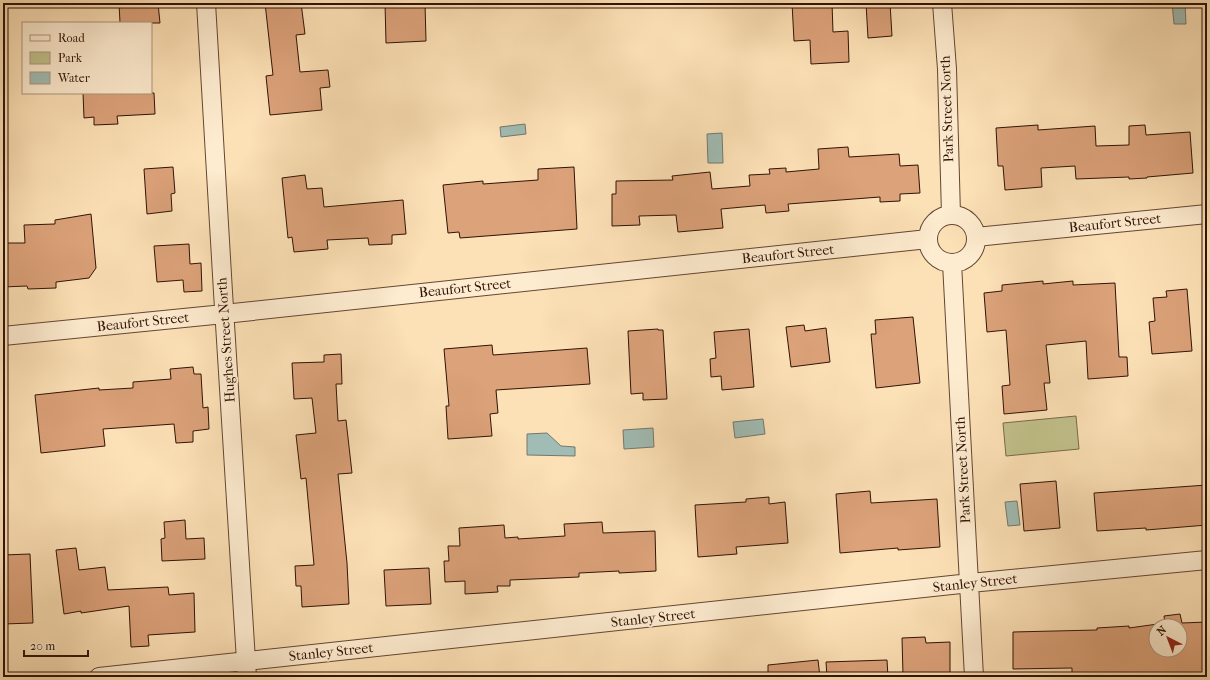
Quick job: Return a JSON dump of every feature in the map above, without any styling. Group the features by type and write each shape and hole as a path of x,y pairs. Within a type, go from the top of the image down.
{"street":[{"name":"Hughes Street North","path":"206,3 247,669"},
{"name":"Park Street North","path":"942,3 947,68 951,215"},
{"name":"Beaufort Street","path":"976,237 1207,214"},
{"path":"951,215 959,216 968,221 973,228 976,237 975,247 969,257 960,262 952,263 944,262 935,257 930,250 928,239 931,226 940,218 951,215"},
{"name":"Beaufort Street","path":"3,336 928,239"},
{"name":"Park Street North","path":"952,263 974,677"},
{"name":"Stanley Street","path":"99,677 247,669 970,584 1207,560"}],"green space":[{"path":"1076,416 1079,449 1006,456 1003,423"}],"water":[{"path":"1172,3 1185,3 1186,24 1174,24"},
{"path":"525,124 526,134 501,137 500,127"},
{"path":"722,133 723,163 708,163 707,134"},
{"path":"763,419 765,434 735,438 733,422"},
{"path":"653,428 654,447 624,449 623,430"},
{"path":"547,433 561,446 575,447 575,456 527,455 527,434"},
{"path":"1017,501 1020,525 1008,526 1005,502"}],"building":[{"path":"119,3 158,3 160,23 120,22"},
{"path":"265,3 301,3 305,34 296,35 300,72 328,70 330,87 320,88 322,110 270,115 266,76 273,75"},
{"path":"385,3 425,3 426,41 386,43"},
{"path":"792,3 832,3 833,32 848,31 849,62 811,64 810,40 794,41"},
{"path":"866,3 890,3 892,36 868,38"},
{"path":"154,93 155,114 117,116 118,124 94,125 94,117 84,118 83,94"},
{"path":"1038,125 1038,130 1095,126 1096,146 1129,145 1129,126 1145,125 1146,135 1190,132 1193,173 1129,179 1129,177 1076,179 1075,166 1041,168 1042,187 1005,190 1003,166 998,166 996,128"},
{"path":"848,147 849,157 899,154 900,166 918,165 920,193 900,194 900,201 880,202 880,197 788,204 789,211 766,213 765,205 721,209 723,228 678,232 676,215 639,216 640,225 612,226 612,194 616,194 616,181 673,180 672,176 710,172 712,189 750,186 749,175 770,174 769,169 786,168 786,172 819,169 818,149"},
{"path":"173,167 175,193 171,194 172,211 147,214 144,169"},
{"path":"574,167 577,229 460,238 459,232 448,233 443,185 483,181 483,184 538,180 538,169"},
{"path":"305,175 307,189 322,188 324,207 403,200 406,234 392,235 392,244 369,245 368,238 327,240 328,249 294,252 292,237 288,238 282,178"},
{"path":"91,214 96,268 89,278 56,282 56,288 28,289 27,286 3,287 3,261 6,260 5,243 25,243 24,225 55,224 55,220"},
{"path":"189,244 190,264 201,263 202,291 184,292 183,280 157,282 154,246"},
{"path":"1043,281 1043,284 1073,281 1073,285 1115,283 1119,357 1127,357 1128,376 1088,379 1086,341 1046,345 1050,383 1044,383 1047,410 1004,414 1002,386 1010,385 1006,330 987,332 984,293 1002,291 1002,285"},
{"path":"1187,289 1192,351 1152,354 1149,322 1155,321 1153,298 1167,297 1166,291"},
{"path":"913,317 920,383 876,388 871,334 876,334 875,320"},
{"path":"804,325 805,331 826,328 830,362 791,367 786,327"},
{"path":"749,329 754,387 722,390 721,376 711,377 710,359 716,358 714,332"},
{"path":"663,330 667,399 643,400 643,393 631,394 628,331"},
{"path":"492,345 493,355 587,348 590,384 496,390 498,413 490,414 492,436 448,439 446,406 449,406 444,349"},
{"path":"341,354 342,384 336,384 338,421 346,420 352,473 338,474 347,563 349,604 302,607 301,586 296,586 295,566 314,565 306,478 301,479 296,435 316,433 312,398 294,399 292,363 324,362 324,355"},
{"path":"193,367 194,374 201,374 203,408 208,407 209,429 193,431 193,442 176,443 174,424 103,429 105,446 41,453 35,395 99,388 99,390 133,388 133,382 171,379 170,369"},
{"path":"1056,481 1060,528 1024,531 1020,484"},
{"path":"1207,485 1207,525 1146,530 1146,528 1097,531 1094,493"},
{"path":"870,491 871,503 937,499 940,547 898,550 898,548 840,553 836,494"},
{"path":"769,497 769,504 785,502 788,543 736,547 737,554 698,557 695,505 746,502 746,499"},
{"path":"185,520 186,539 204,538 205,559 162,561 161,539 165,538 164,522"},
{"path":"602,522 603,533 655,531 656,571 579,573 579,577 510,580 510,586 497,586 498,592 465,594 465,581 445,582 444,561 449,561 448,546 460,546 459,528 504,525 505,538 518,537 518,539 565,536 564,524"},
{"path":"76,548 79,570 105,567 108,590 168,587 169,595 194,593 195,632 148,635 149,646 131,647 129,606 64,614 56,550"},
{"path":"30,554 33,623 3,624 3,555"},
{"path":"429,568 431,604 386,606 384,570"},
{"path":"1180,614 1181,618 1164,618 1164,616"},
{"path":"1207,622 1207,648 1204,648 1205,677 1072,677 1072,668 1013,669 1013,632 1097,630 1097,628 1129,626 1129,628 1148,625 1148,658 1188,658 1188,623"},
{"path":"925,637 926,643 950,642 950,673 903,675 902,638"},
{"path":"818,660 820,677 768,677 768,665"},
{"path":"887,660 888,677 827,677 826,662"}]}
